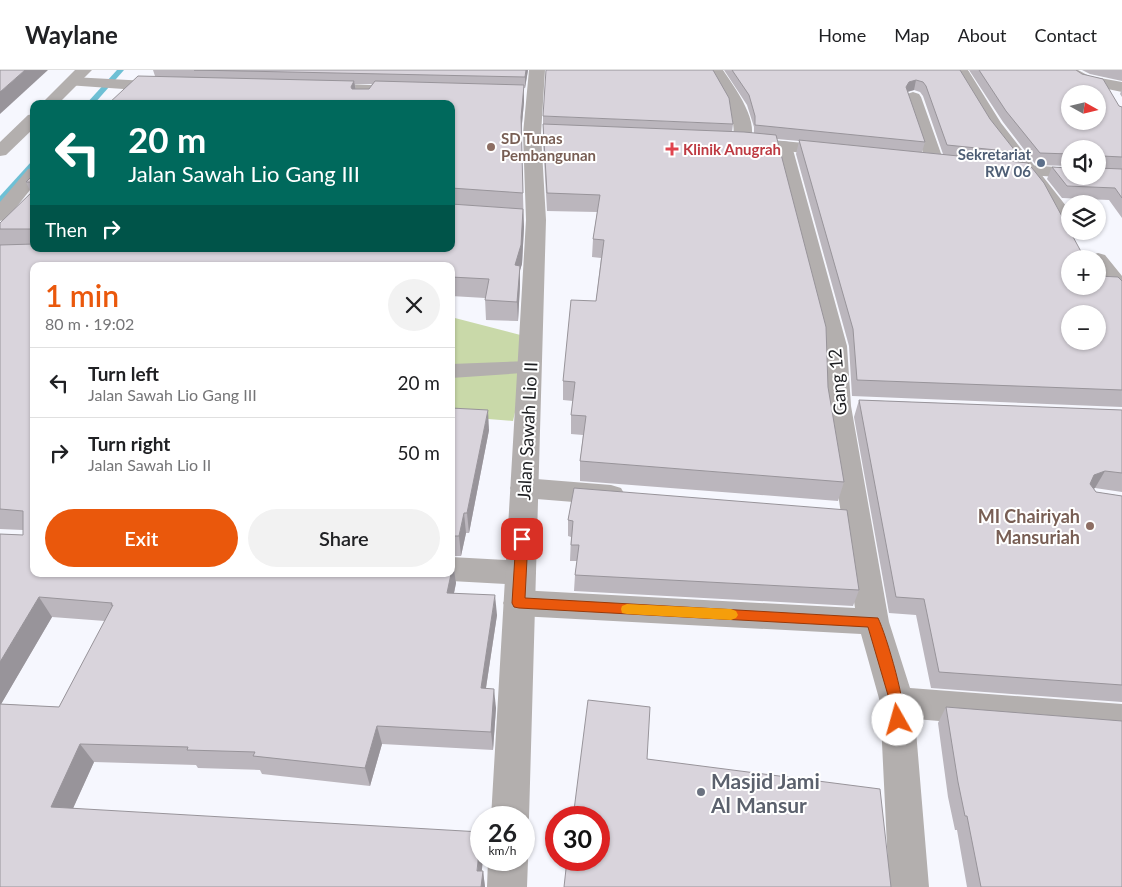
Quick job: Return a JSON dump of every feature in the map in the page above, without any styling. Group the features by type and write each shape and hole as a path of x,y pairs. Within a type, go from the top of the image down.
{"street":[{"path":"110,88 128,70"},
{"name":"Jalan Sawah Lio II","path":"511,806 530,367 527,219 542,134 535,95 537,70"},
{"path":"627,70 716,72 737,104 744,128 742,142"},
{"path":"960,70 994,125 1028,172 1122,290"},
{"path":"1067,70 1084,80 1116,86"},
{"path":"54,100 79,78 110,88 185,87"},
{"path":"302,88 329,82 367,97 390,90"},
{"path":"1116,86 1107,89 1117,105"},
{"path":"516,94 535,95"},
{"path":"913,97 944,163 916,160"},
{"path":"0,151 30,122"},
{"path":"722,141 850,153"},
{"name":"Gang 12","path":"783,146 849,407 857,515 873,622 897,702 909,887"},
{"path":"979,166 1028,172 1061,173"},
{"path":"0,215 30,178"},
{"path":"524,488 639,498"},
{"path":"827,513 857,515"},
{"path":"455,569 520,588 873,622"},
{"path":"897,702 1122,720"},
{"path":"507,887 508,871"}],"lane":[{"path":"455,371 530,367"}],"green space":[{"path":"455,318 532,338 513,421 455,416"}],"building":[{"path":"0,70 25,70 0,92"},
{"path":"194,70 526,70 525,77"},
{"path":"546,70 713,70 729,98 733,124 543,116"},
{"path":"732,70 960,70 990,119 1016,152 947,145 926,86 923,82 916,80 909,82 906,87 925,142 755,125 755,116 749,95"},
{"path":"979,70 1076,70 1082,74 1103,79 1119,106 1122,107 1122,157 1106,156 1106,140 1061,140 1061,154 1040,153 1006,111"},
{"path":"138,76 354,81 352,89 369,89 375,81 524,85 521,117 523,193 455,188 455,100 112,100"},
{"path":"543,124 776,135 826,327 828,387 844,482 580,461 586,416 571,415 575,382 563,381 571,300 596,301 604,240 593,239 600,195 547,193"},
{"path":"799,140 1028,163 1044,183 1061,215 1061,240 1075,240 1080,250 1061,250 1061,295 1106,295 1106,276 1118,277 1122,281 1122,390 857,380 853,329"},
{"path":"1052,167 1061,168 1061,178"},
{"path":"1106,168 1122,169 1122,198 1115,188 1067,186 1106,185"},
{"path":"30,194 30,229 0,229 0,223"},
{"path":"455,204 523,209 521,245 515,265 520,266 517,302 485,300 489,279 455,277 455,262 30,262 30,577 450,577 447,593 495,595 481,688 494,689 491,732 377,726 365,768 253,756 255,752 187,750 188,747 80,744 51,807 470,831 470,871 483,871 481,887 0,887 0,704 59,707 113,605 111,605 112,603 39,597 0,662 0,534 23,535 23,511 0,509 0,245 30,244 30,252 455,252"},
{"path":"859,400 1122,410 1122,473 1105,471 1094,475 1090,484 1096,492 1122,496 1122,685 939,672 924,599 896,597"},
{"path":"455,408 488,410 467,513 464,513 459,536 455,536"},
{"path":"574,488 847,510 859,590 575,575 579,545 571,545 573,521 568,520"},
{"name":"Masjid Jami Al Mansur","path":"588,700 650,707 647,759 880,789 891,887 564,887 566,871 610,871 610,806 575,806"},
{"path":"946,707 1122,721 1122,887 981,887 967,816 965,816 958,782"}],"waterway":[{"path":"94,100 121,70"},
{"path":"0,201 30,168"}],"slow traffic":[{"path":"627,609 731,615"}],"place":[{"name":"SD Tunas Pembangunan","path":"491,147"},
{"name":"Klinik Anugrah","path":"672,149"},
{"name":"Sekretariat RW 06","path":"1041,163"},
{"name":"MI Chairiyah Mansuriah","path":"1090,526"},
{"name":"Masjid Jami Al Mansur","path":"701,792"}],"route":[{"path":"522,539 519,603 873,622 897,702 898,720"}]}
